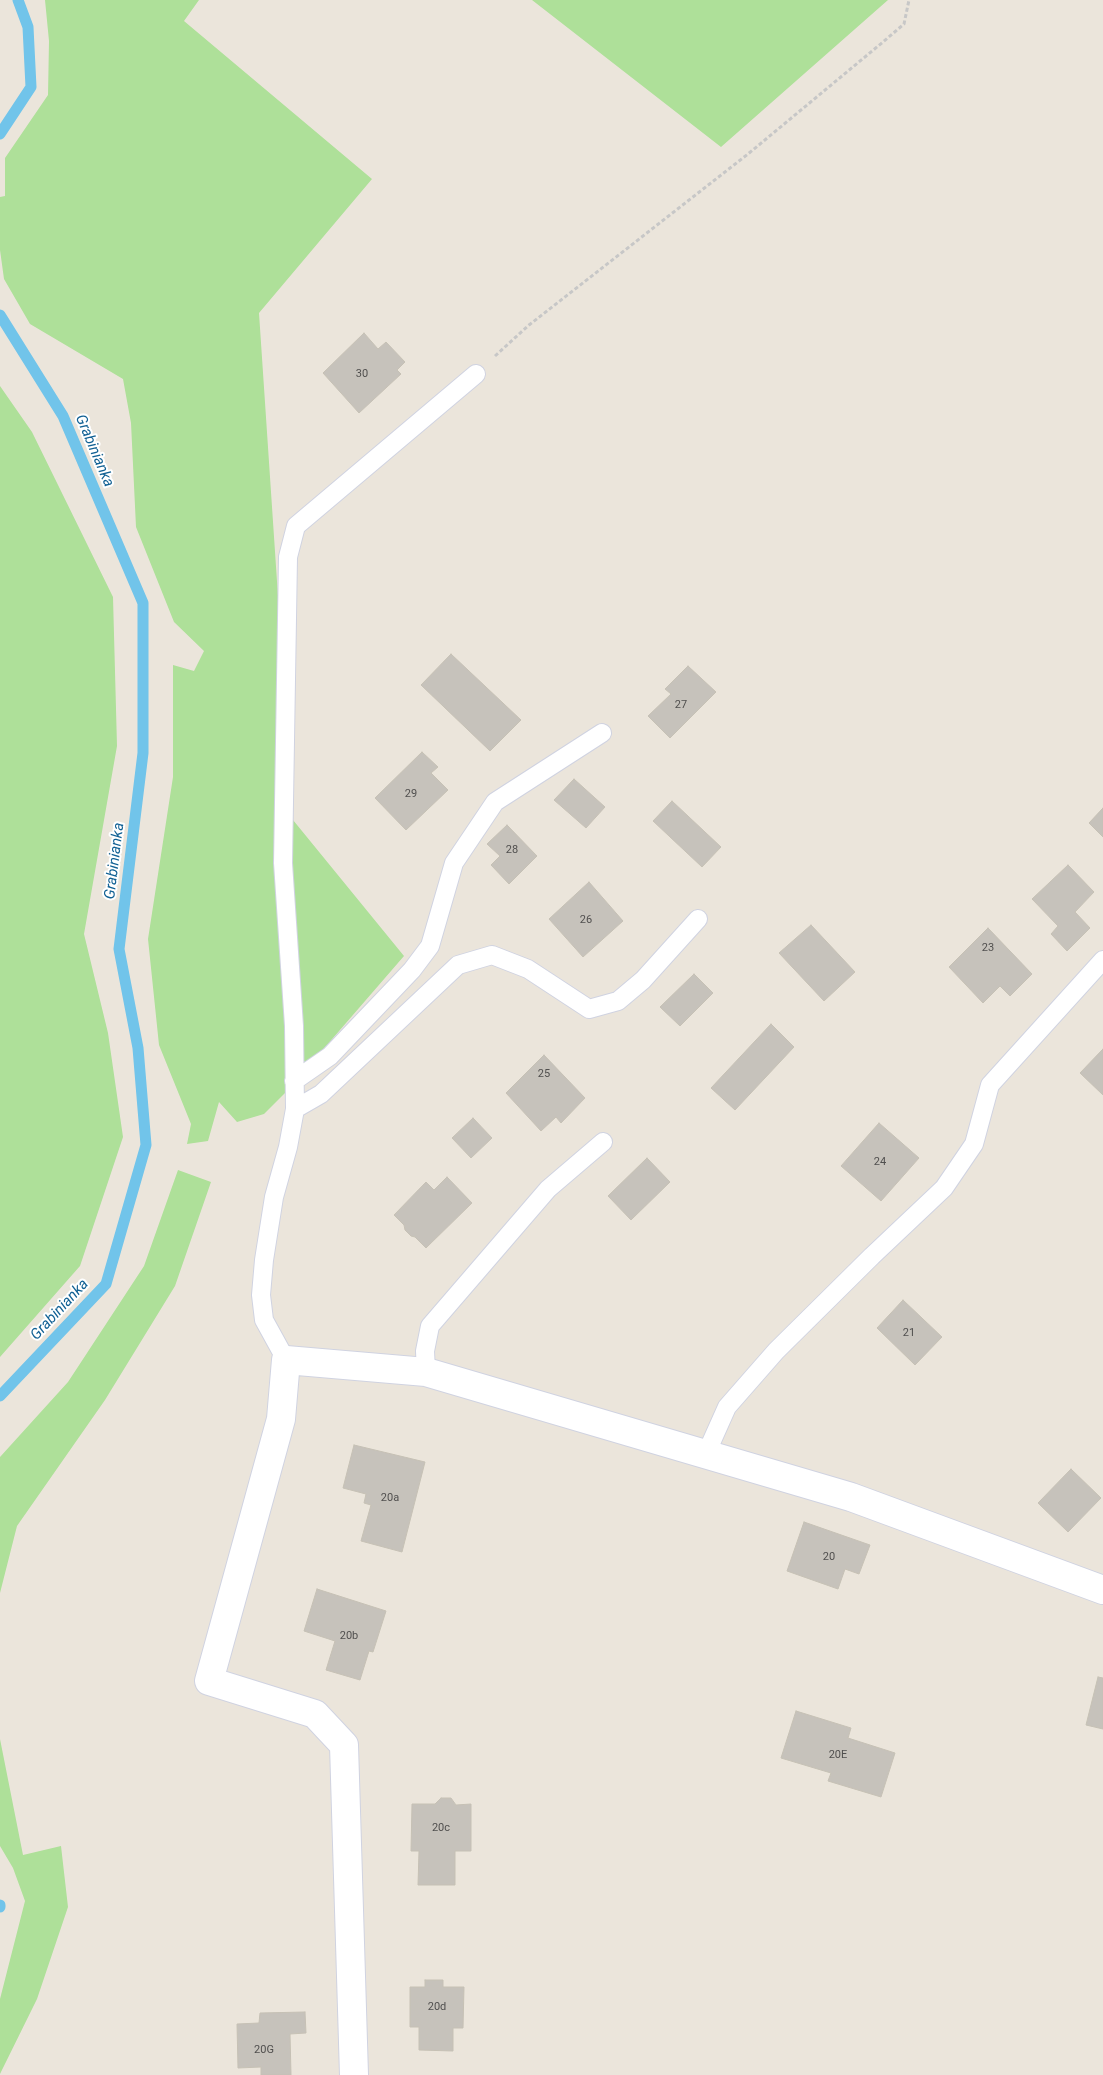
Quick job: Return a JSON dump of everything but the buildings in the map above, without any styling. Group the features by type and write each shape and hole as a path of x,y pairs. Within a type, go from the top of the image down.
{"street":[{"path":"354,2075 344,1745 315,1714 209,1681 280,1419 286,1360 426,1372 851,1497 1103,1590"}],"lane":[{"path":"286,1360 264,1320 261,1295 264,1260 274,1197 288,1148 295,1110 294,1026 283,863 284,749 288,681 288,566 290,550 296,526 476,374"},
{"path":"294,1082 330,1056 412,970 430,946 454,863 495,802 602,733"},
{"path":"295,1110 321,1094 458,965 492,955 528,969 589,1009 618,1001 643,980 698,919"},
{"path":"706,1454 727,1406 776,1350 944,1188 974,1144 990,1085 1103,960"},
{"path":"426,1372 425,1350 430,1326 548,1189 602,1142"}],"path":[{"path":"476,374 529,325 748,154 904,24 909,0"}],"green space":[{"path":"45,0 199,0 184,21 372,179 259,313 293,820 404,956 288,1090 264,1114 237,1122 219,1102 208,1141 187,1144 191,1124 159,1045 148,939 173,777 173,665 194,671 204,651 174,622 136,527 131,423 123,379 30,324 4,279 0,250 0,197 5,196 5,158 48,95 49,41"},
{"path":"532,0 888,0 721,147"},
{"path":"0,386 32,432 113,597 117,746 84,934 108,1033 123,1137 80,1266 0,1357"},
{"path":"178,1170 211,1182 175,1286 105,1400 17,1526 0,1593 0,1457 68,1382 144,1266"},
{"path":"0,1739 23,1855 61,1846 68,1907 37,1999 0,2074 0,1999 25,1901 13,1868 0,1846"}],"waterway":[{"name":"Grabinianka","path":"0,134 31,87 28,27 18,0"},
{"name":"Grabinianka","path":"0,315 63,416 143,603 143,753 119,949 138,1048 146,1145 106,1284 0,1396"}]}
